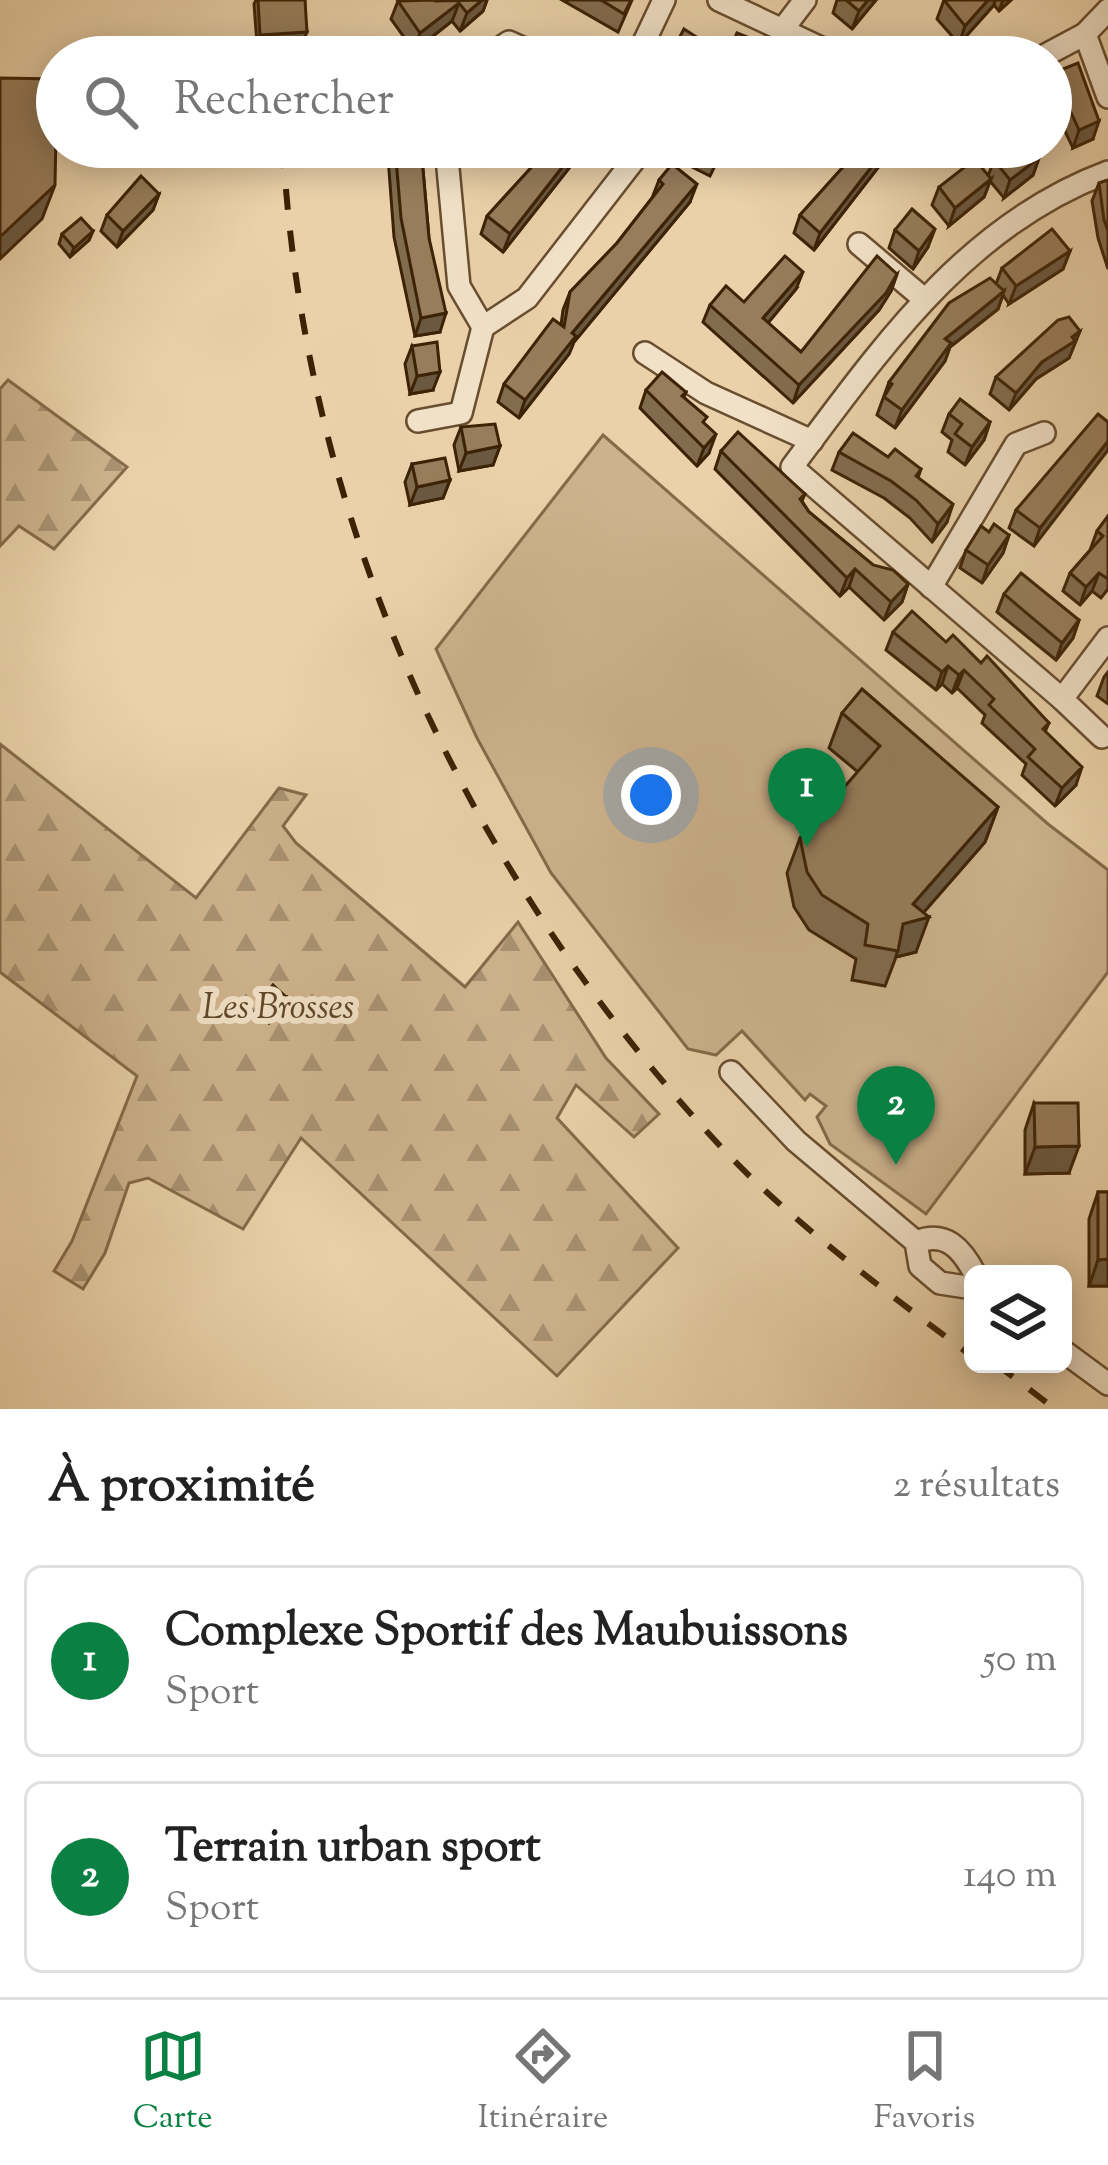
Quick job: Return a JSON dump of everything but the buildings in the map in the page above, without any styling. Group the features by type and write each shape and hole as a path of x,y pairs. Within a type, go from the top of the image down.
{"street":[{"path":"647,36 664,0"},
{"path":"719,0 797,36"},
{"path":"783,29 805,0"},
{"path":"1072,41 1108,10"},
{"path":"1085,34 1108,97"},
{"path":"448,168 459,286 483,327"},
{"path":"418,422 461,413 483,327 527,298 628,168"},
{"path":"1102,737 792,467 923,298 1056,192 1108,172"},
{"path":"860,244 923,298"},
{"path":"645,353 706,393 812,441"},
{"path":"931,586 1016,444 1044,433"},
{"path":"1062,699 1108,638"},
{"path":"730,1072 796,1141 916,1242 920,1267 940,1283 964,1287"},
{"path":"916,1242 931,1236 947,1240 970,1265"},
{"path":"1072,1358 1108,1384"}],"green space":[{"path":"8,380 127,467 54,549 19,526 0,546 0,389"},
{"path":"603,435 1048,824 1108,870 1108,972 926,1214 830,1144 817,1117 826,1106 810,1094 805,1100 742,1031 716,1055 688,1049 551,873 477,738 436,649"},
{"name":"Les Brosses","path":"0,744 196,898 279,788 306,795 283,826 296,843 465,987 518,922 606,1058 659,1114 634,1137 576,1085 557,1118 678,1248 557,1376 301,1138 243,1229 148,1178 129,1183 105,1253 83,1289 54,1271 72,1241 137,1076 0,972"}],"railway":[{"path":"274,0 277,36"},
{"path":"285,168 297,287 324,424 364,557 414,686 476,810 548,929 630,1042 722,1148 810,1230 964,1350"},
{"path":"1008,1373 1055,1409"}],"place":[{"name":"Complexe Sportif des Maubuissons","path":"807,847"},
{"name":"Terrain urban sport","path":"896,1165"}]}
